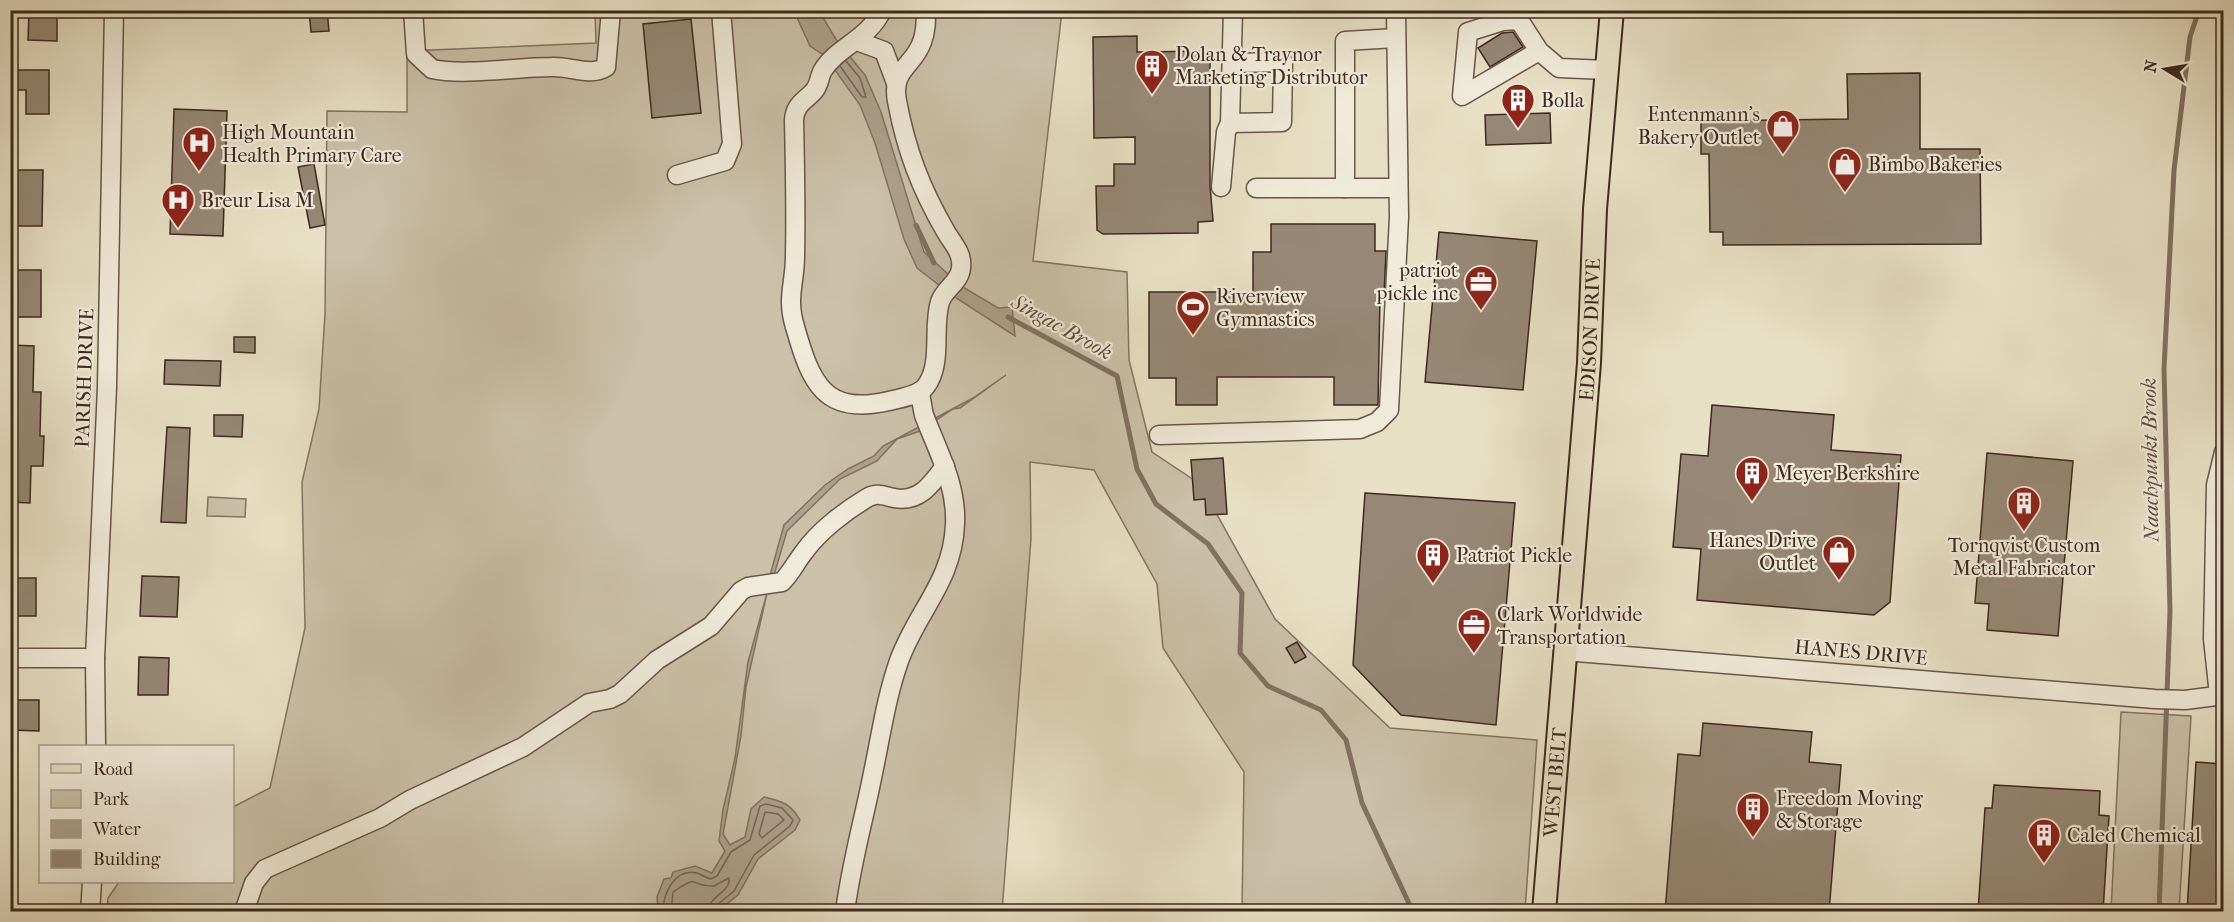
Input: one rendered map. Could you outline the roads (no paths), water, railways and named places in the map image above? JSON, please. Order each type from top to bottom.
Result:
[{"type":"main road","name":"EDISON DRIVE","points":[[1564,651],[1589,363],[1595,209],[1612,10]]},
{"type":"main road","name":"WEST BELT","points":[[1544,912],[1564,651]]},
{"type":"street","name":"PARISH DRIVE","points":[[96,745],[95,658],[107,387],[114,10]]},
{"type":"street","points":[[413,10],[416,54],[432,69],[440,71],[562,66],[589,72],[599,71],[606,67],[610,10]]},
{"type":"street","points":[[677,175],[725,161],[730,153],[732,144],[721,10]]},
{"type":"street","points":[[854,43],[884,51],[896,83],[901,120],[916,175],[924,194],[961,257],[961,272],[941,298],[931,374],[926,387],[919,393],[873,404],[849,405],[826,395],[815,378],[795,329],[789,297],[795,259],[794,115],[799,104],[818,86],[824,68],[876,23],[882,10]]},
{"type":"street","points":[[896,83],[898,75],[922,43],[926,10]]},
{"type":"street","points":[[1221,187],[1226,132],[1230,123],[1233,10]]},
{"type":"street","points":[[1159,435],[1360,429],[1377,422],[1389,410],[1399,217],[1396,10]]},
{"type":"street","points":[[1539,51],[1462,96],[1468,32],[1503,21],[1519,20],[1539,51],[1559,68],[1607,70]]},
{"type":"street","points":[[1345,188],[1345,41],[1396,38]]},
{"type":"street","points":[[1230,123],[1282,122],[1283,62],[1232,63]]},
{"type":"street","points":[[1256,188],[1397,188]]},
{"type":"street","points":[[845,912],[855,848],[893,678],[905,646],[937,591],[953,551],[955,507],[945,466],[924,414],[919,393]]},
{"type":"street","points":[[2221,695],[2213,639],[2219,574],[2216,485],[2223,452]]},
{"type":"street","points":[[244,912],[254,883],[265,869],[380,818],[410,800],[523,747],[589,704],[620,694],[657,660],[711,626],[741,591],[748,587],[782,582],[804,551],[842,516],[863,501],[878,494],[910,499],[925,491],[945,466]]},
{"type":"street","name":"HANES DRIVE","points":[[1564,651],[2155,699],[2185,700],[2221,695]]},
{"type":"street","points":[[10,658],[95,658]]},
{"type":"street","points":[[90,912],[92,883]]},
{"type":"water","points":[[794,11],[819,11],[837,41],[865,75],[881,112],[924,252],[961,286],[998,308],[1012,307],[1015,336],[953,296],[917,268],[904,239],[875,143],[860,105],[825,56],[810,46]]},
{"type":"water","points":[[1006,375],[960,408],[953,409],[920,431],[897,439],[877,461],[840,479],[787,531],[774,575],[769,579],[784,525],[825,485],[848,469],[874,456],[883,446],[973,398]]},
{"type":"water","points":[[767,593],[746,687],[741,736],[723,834],[730,845],[745,837],[751,809],[764,797],[785,804],[800,820],[795,830],[758,859],[738,895],[718,911],[658,911],[657,897],[664,879],[671,878],[673,872],[695,866],[712,873],[725,851],[719,841],[723,810],[735,758],[748,662]]},
{"type":"waterway","name":"Naachpunkt Brook","points":[[2159,912],[2170,611],[2164,369],[2174,170],[2190,37],[2199,10]]},
{"type":"waterway","name":"Singac Brook","points":[[916,225],[934,263]]},
{"type":"waterway","name":"Singac Brook","points":[[1008,317],[1117,376],[1137,469],[1156,504],[1208,544],[1242,593],[1240,653],[1268,686],[1321,710],[1346,740],[1362,803],[1413,912]]},
{"type":"place","name":"Dolan & Traynor Marketing Distributor","points":[[1152,95]]},
{"type":"place","name":"Bolla","points":[[1518,129]]},
{"type":"place","name":"Entenmann's Bakery Outlet","points":[[1783,155]]},
{"type":"place","name":"High Mountain Health Primary Care","points":[[199,172]]},
{"type":"place","name":"Bimbo Bakeries","points":[[1845,193]]},
{"type":"place","name":"Breur Lisa M","points":[[178,229]]},
{"type":"place","name":"patriot pickle inc","points":[[1481,311]]},
{"type":"place","name":"Riverview Gymnastics","points":[[1193,336]]},
{"type":"place","name":"Meyer Berkshire","points":[[1752,502]]},
{"type":"place","name":"Tornqvist Custom Metal Fabricator","points":[[2024,532]]},
{"type":"place","name":"Hanes Drive Outlet","points":[[1839,581]]},
{"type":"place","name":"Patriot Pickle","points":[[1433,584]]},
{"type":"place","name":"Clark Worldwide Transportation","points":[[1474,654]]},
{"type":"place","name":"Freedom Moving & Storage","points":[[1753,838]]},
{"type":"place","name":"Caled Chemical","points":[[2044,864]]}]
